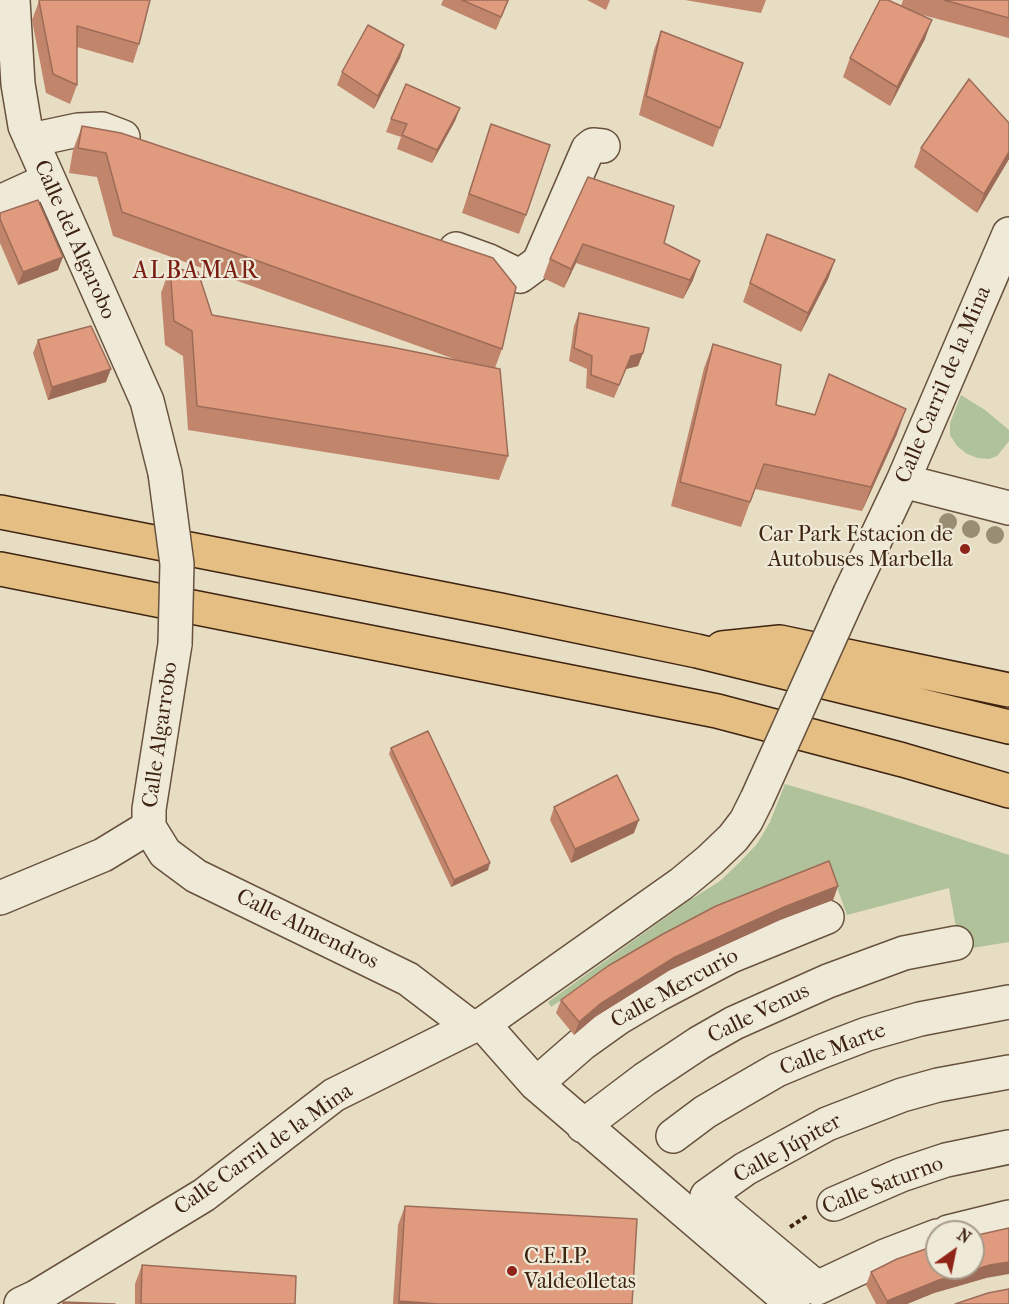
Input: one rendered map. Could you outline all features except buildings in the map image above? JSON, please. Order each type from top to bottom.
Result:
[{"type":"highway","points":[[0,512],[697,651],[1009,727]]},
{"type":"highway","points":[[0,569],[717,711],[903,760],[1009,791]]},
{"type":"highway","points":[[697,651],[780,642],[1009,690]]},
{"type":"street","name":"Calle del Algarobo","points":[[13,0],[18,84],[25,126],[147,401],[165,473],[177,564],[175,644]]},
{"type":"street","points":[[31,140],[78,130],[102,129],[146,144]]},
{"type":"street","points":[[434,242],[489,261],[520,276],[539,262],[588,149],[593,145],[603,146]]},
{"type":"street","points":[[0,202],[48,180]]},
{"type":"street","name":"Calle Carril de la Mina","points":[[21,1304],[204,1195],[334,1095],[477,1025],[672,890],[710,860],[733,838],[746,821],[757,799],[878,536],[1009,234]]},
{"type":"street","points":[[903,481],[1009,507]]},
{"type":"street","name":"Calle Algarrobo","points":[[149,827],[149,809],[175,644]]},
{"type":"street","points":[[0,898],[103,855],[149,827]]},
{"type":"street","name":"Calle Almendros","points":[[149,827],[165,853],[196,876],[408,979],[477,1025],[536,1084],[583,1126],[805,1296]]},
{"type":"street","name":"Calle Mercurio","points":[[536,1084],[583,1043],[618,1018],[657,995],[731,956],[827,917]]},
{"type":"street","name":"Calle Venus","points":[[583,1126],[645,1079],[734,1023],[828,981],[904,953],[956,943]]},
{"type":"street","name":"Calle Marte","points":[[673,1136],[705,1112],[748,1086],[777,1070],[820,1052],[867,1034],[920,1019],[1009,1002]]},
{"type":"street","name":"Calle Júpiter","points":[[805,1296],[765,1244],[707,1196],[745,1169],[827,1124],[902,1095],[938,1085],[1009,1072]]},
{"type":"street","name":"Calle Saturno","points":[[834,1204],[912,1171],[946,1160],[1009,1147]]},
{"type":"street","points":[[985,1224],[1009,1218]]},
{"type":"street","points":[[805,1296],[885,1256],[925,1241]]},
{"type":"path","name":"Calle Saturno","points":[[765,1244],[825,1205],[834,1204]]},
{"type":"green space","points":[[961,395],[985,410],[1009,430],[1009,441],[997,456],[989,459],[967,454],[957,446],[950,435],[950,423]]},
{"type":"green space","points":[[785,784],[1009,855],[1009,942],[960,950],[949,888],[847,915],[829,865],[661,937],[551,1007],[548,1002],[720,881],[740,862],[757,844],[770,822]]},
{"type":"place","name":"Car Park Estacion de Autobuses Marbella","points":[[965,549]]},
{"type":"place","name":"C.E.I.P. Valdeolletas","points":[[512,1271]]},
{"type":"district","name":"ALBAMAR","points":[[196,272]]}]
